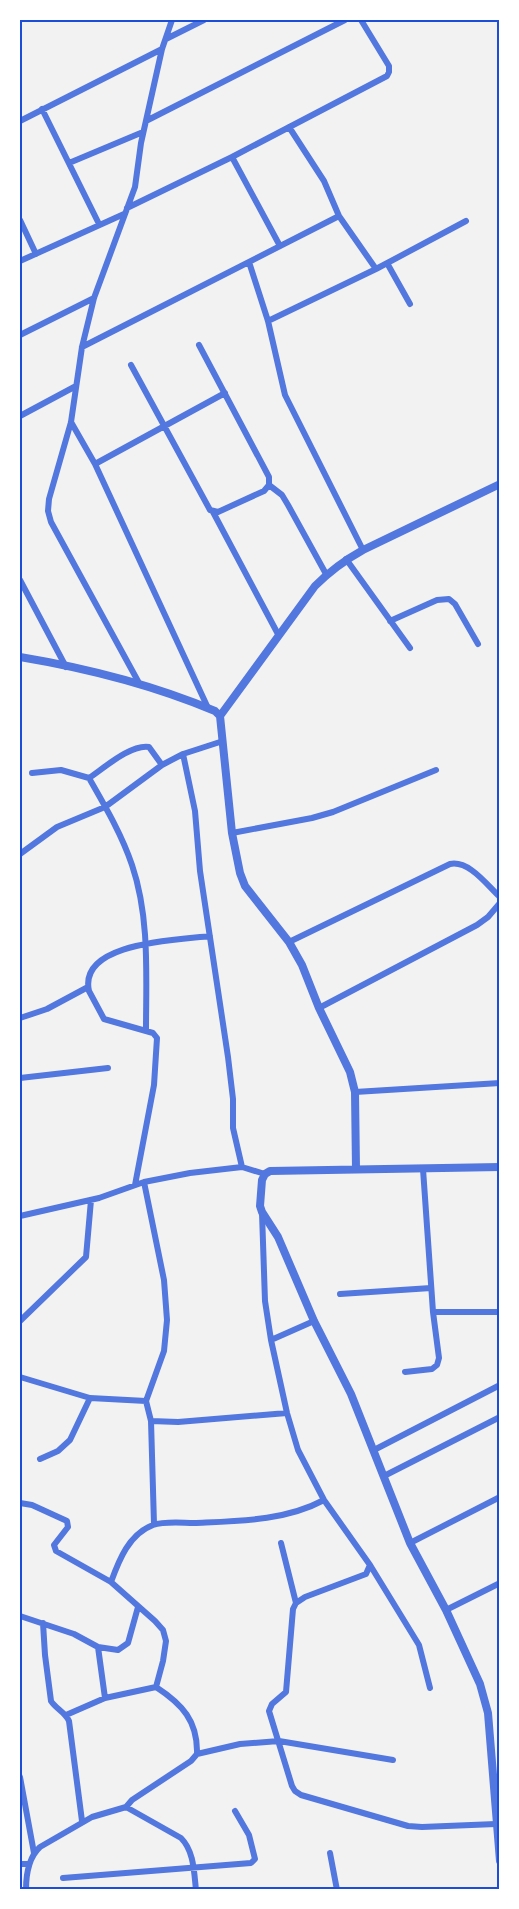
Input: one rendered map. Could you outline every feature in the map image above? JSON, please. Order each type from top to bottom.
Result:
[{"type":"street","points":[[139,683],[51,522],[48,511],[49,499],[71,422],[82,347],[94,298],[136,180],[143,132],[162,49],[172,20]]},
{"type":"street","points":[[166,39],[204,20]]},
{"type":"street","points":[[146,121],[345,20]]},
{"type":"street","points":[[20,261],[126,211],[387,76],[390,72],[389,66],[361,20]]},
{"type":"street","points":[[20,121],[162,49]]},
{"type":"street","points":[[42,109],[99,224]]},
{"type":"street","points":[[289,127],[330,192],[339,216],[376,269]]},
{"type":"street","points":[[69,163],[143,132]]},
{"type":"street","points":[[232,157],[280,246]]},
{"type":"street","points":[[82,347],[339,216]]},
{"type":"street","points":[[20,220],[36,254]]},
{"type":"street","points":[[268,321],[376,269],[466,221]]},
{"type":"street","points":[[249,262],[268,321],[289,406],[363,550]]},
{"type":"street","points":[[387,263],[410,304]]},
{"type":"street","points":[[20,335],[94,298]]},
{"type":"street","points":[[199,345],[269,477],[269,485],[264,490],[218,512],[213,512]]},
{"type":"street","points":[[131,365],[279,636]]},
{"type":"street","points":[[20,416],[76,386]]},
{"type":"street","points":[[95,464],[225,393]]},
{"type":"street","points":[[71,422],[95,464],[208,708]]},
{"type":"street","points":[[356,1169],[355,1092],[350,1072],[319,1008],[302,965],[289,942],[245,886],[240,873],[232,832],[220,716],[326,574],[363,550],[500,484]]},
{"type":"street","points":[[269,485],[282,495],[326,574]]},
{"type":"street","points":[[346,559],[410,648]]},
{"type":"street","points":[[20,580],[66,666]]},
{"type":"street","points":[[390,621],[438,600],[449,599],[455,604],[478,644]]},
{"type":"street","points":[[20,657],[139,683],[208,708],[220,716]]},
{"type":"street","points":[[20,854],[57,827],[105,807],[162,765],[183,754],[223,741]]},
{"type":"street","points":[[89,778],[142,746],[149,747],[162,765]]},
{"type":"street","points":[[183,754],[195,811],[200,871],[228,1057],[234,1135],[242,1167]]},
{"type":"street","points":[[32,773],[61,770],[89,778],[132,865],[142,908],[146,944],[146,1030]]},
{"type":"street","points":[[232,832],[312,818],[333,812],[436,770]]},
{"type":"street","points":[[289,942],[458,862],[466,866],[500,897]]},
{"type":"street","points":[[319,1008],[477,925],[488,917],[500,903]]},
{"type":"street","points":[[135,1185],[151,1108],[157,1064],[157,1038],[146,1030],[104,1019],[88,987],[92,968],[108,955],[146,944],[210,936]]},
{"type":"street","points":[[20,1018],[47,1009],[88,987]]},
{"type":"street","points":[[20,1078],[108,1068]]},
{"type":"street","points":[[355,1092],[500,1083]]},
{"type":"street","points":[[20,1216],[91,1200],[144,1182],[190,1173],[242,1167],[265,1174],[270,1171],[500,1167]]},
{"type":"street","points":[[405,1372],[432,1369],[437,1365],[439,1348],[433,1312],[423,1168]]},
{"type":"street","points":[[265,1174],[261,1198],[265,1301],[286,1413],[297,1450],[324,1500],[370,1564],[419,1645],[430,1688]]},
{"type":"street","points":[[144,1182],[164,1280],[167,1320],[164,1351],[146,1401],[151,1421],[154,1524]]},
{"type":"street","points":[[20,1321],[86,1257],[91,1200]]},
{"type":"street","points":[[262,1212],[278,1237],[314,1321],[351,1394],[410,1543],[446,1610],[480,1684],[491,1737],[500,1861]]},
{"type":"street","points":[[340,1294],[431,1288]]},
{"type":"street","points":[[433,1312],[500,1312]]},
{"type":"street","points":[[271,1340],[314,1321]]},
{"type":"street","points":[[20,1377],[90,1398],[146,1401]]},
{"type":"street","points":[[374,1450],[500,1385]]},
{"type":"street","points":[[40,1459],[58,1451],[70,1440],[90,1398]]},
{"type":"street","points":[[151,1421],[178,1422],[286,1413]]},
{"type":"street","points":[[384,1476],[500,1417]]},
{"type":"street","points":[[410,1543],[500,1497]]},
{"type":"street","points":[[111,1582],[119,1561],[130,1543],[140,1532],[154,1524],[241,1521],[296,1513],[324,1500]]},
{"type":"street","points":[[20,1503],[32,1504],[67,1521],[68,1527],[54,1545],[56,1551],[111,1582],[163,1630],[166,1641],[156,1687]]},
{"type":"street","points":[[281,1543],[296,1603]]},
{"type":"street","points":[[370,1564],[366,1574],[305,1597],[292,1609],[286,1692],[272,1704],[269,1711],[292,1786],[301,1795],[408,1826],[496,1824]]},
{"type":"street","points":[[446,1610],[500,1583]]},
{"type":"street","points":[[20,1616],[74,1634],[98,1647],[118,1650],[128,1642],[138,1607]]},
{"type":"street","points":[[43,1623],[51,1701],[66,1715],[82,1821]]},
{"type":"street","points":[[98,1647],[105,1698]]},
{"type":"street","points":[[66,1715],[105,1698],[156,1687]]},
{"type":"street","points":[[26,1890],[29,1864],[34,1853],[82,1821],[126,1807],[132,1800],[191,1761],[196,1754],[195,1733],[186,1712],[156,1687]]},
{"type":"street","points":[[196,1754],[240,1744],[279,1741],[393,1760]]},
{"type":"street","points":[[20,1777],[34,1853]]},
{"type":"street","points":[[126,1807],[181,1838],[188,1845],[192,1854],[196,1890]]},
{"type":"street","points":[[63,1878],[248,1864],[254,1861],[249,1835],[235,1811]]},
{"type":"street","points":[[330,1853],[337,1890]]},
{"type":"street","points":[[20,1864],[29,1864]]}]
